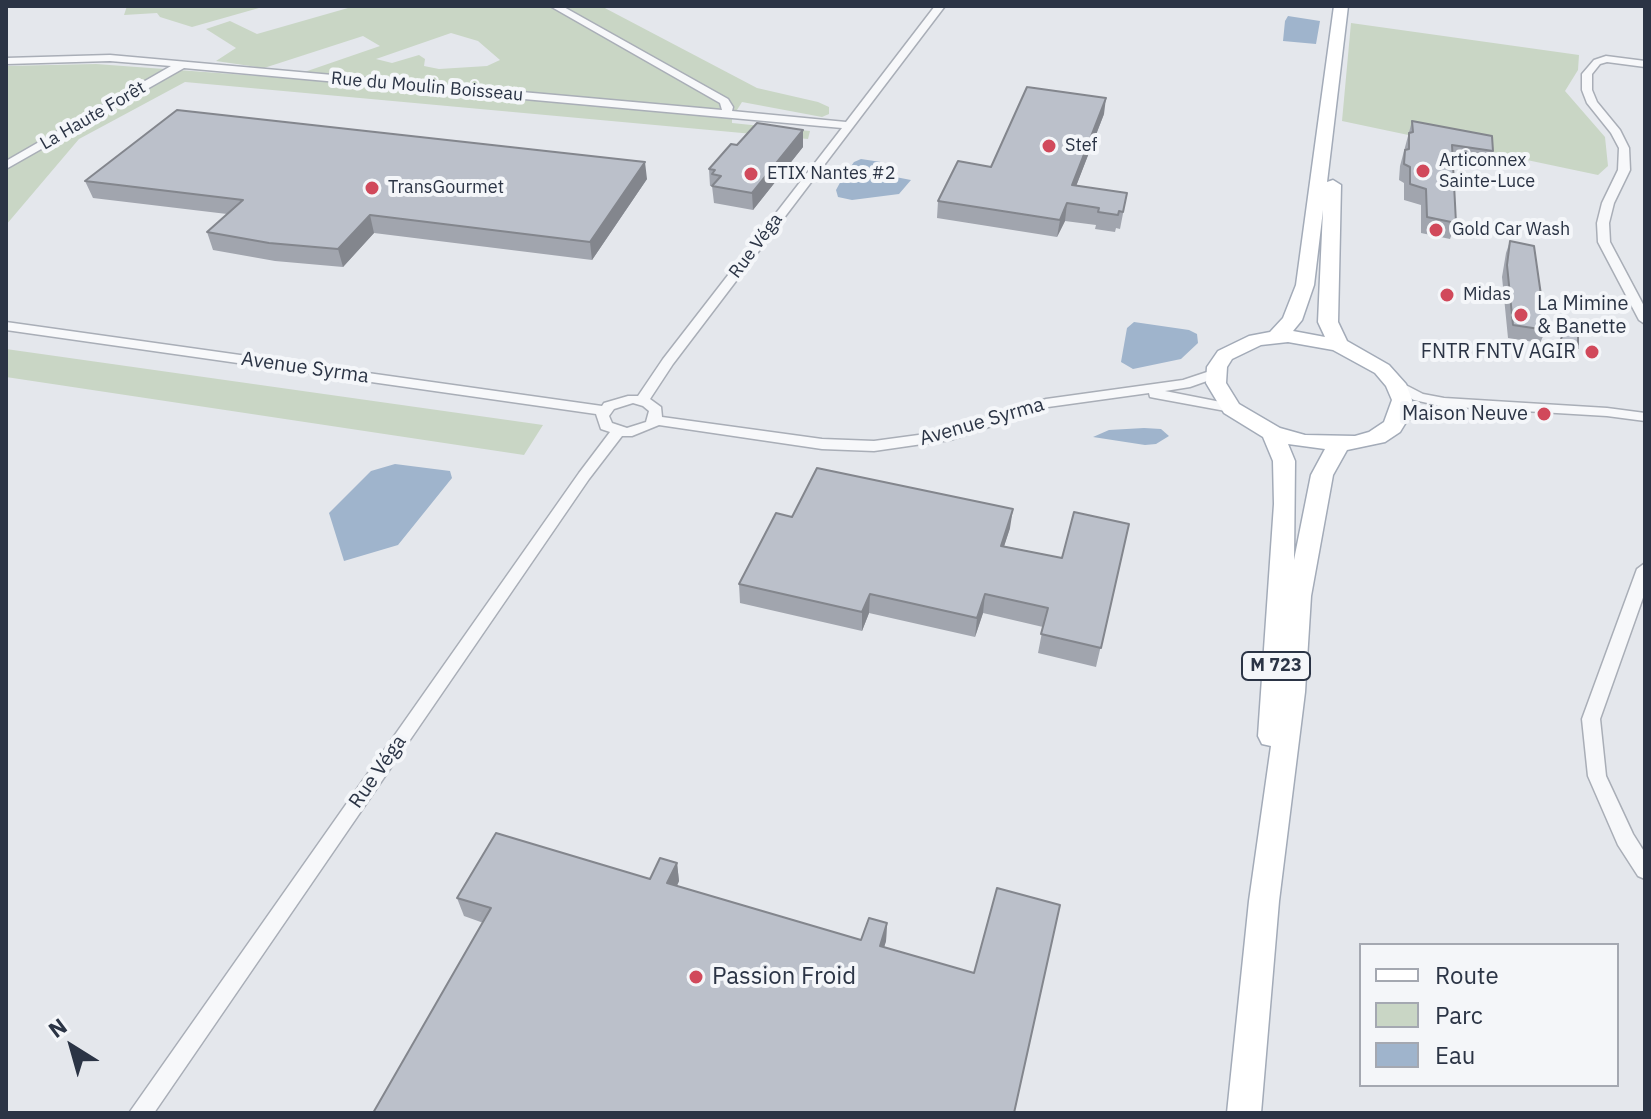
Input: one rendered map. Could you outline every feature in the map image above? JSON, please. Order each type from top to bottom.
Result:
[{"type":"main road","points":[[1277,336],[1292,320],[1305,285],[1341,6]]},
{"type":"main road","points":[[1331,87],[1336,135],[1328,322],[1339,345]]},
{"type":"main road","points":[[1277,336],[1301,337],[1339,345],[1373,362],[1396,384],[1402,400],[1396,420],[1377,437],[1339,444],[1305,442],[1272,433],[1250,423],[1231,408],[1220,393],[1216,373],[1225,355],[1238,346],[1277,336]]},
{"type":"main road","name":"M 723","points":[[1264,901],[1285,504],[1284,461],[1272,433]]},
{"type":"main road","name":"M 723","points":[[1244,1113],[1264,901],[1292,692],[1301,582],[1322,475],[1339,444]]},
{"type":"street","points":[[555,6],[724,101],[728,107],[726,113]]},
{"type":"street","name":"Rue Véga","points":[[642,400],[673,354],[940,6]]},
{"type":"street","name":"Rue du Moulin Boisseau","points":[[6,61],[110,58],[726,113],[846,128]]},
{"type":"street","points":[[1645,64],[1606,59],[1597,62],[1587,74],[1592,103],[1616,132],[1624,148],[1624,170],[1608,203],[1603,223],[1604,242],[1645,320]]},
{"type":"street","name":"La Haute Forêt","points":[[6,166],[181,65]]},
{"type":"street","name":"Avenue Syrma","points":[[6,326],[604,411]]},
{"type":"street","name":"Avenue Syrma","points":[[655,420],[822,444],[874,446],[950,435],[1046,403],[1185,384],[1216,373]]},
{"type":"street","points":[[1396,384],[1432,400],[1491,407],[1607,412],[1645,418],[1645,411]]},
{"type":"street","name":"Avenue Syrma","points":[[1117,391],[1182,397],[1231,408]]},
{"type":"street","points":[[642,400],[656,410],[655,420],[636,432],[618,432],[606,426],[602,416],[604,411],[616,402],[642,400]]},
{"type":"street","points":[[1396,420],[1435,410],[1491,407]]},
{"type":"street","name":"Rue Véga","points":[[140,1113],[584,476],[618,432]]},
{"type":"street","points":[[1645,569],[1591,719],[1597,776],[1625,839],[1645,870]]},
{"type":"green space","points":[[127,6],[266,6],[192,27],[160,17],[157,13],[124,15]]},
{"type":"green space","points":[[355,6],[601,6],[757,88],[818,102],[829,107],[829,114],[822,117],[742,102],[732,118],[732,123],[810,131],[808,139],[185,82],[79,139],[6,225],[6,66],[96,64],[287,78],[380,46],[363,36],[264,68],[216,61],[236,48],[206,29],[230,21],[257,34]],"holes":[[[451,33],[478,41],[500,60],[487,66],[439,69],[424,66],[425,59],[419,55],[392,63],[376,59]]]},
{"type":"green space","points":[[1351,23],[1579,55],[1578,70],[1565,91],[1605,137],[1608,166],[1598,175],[1342,121]]},
{"type":"green space","points":[[6,349],[543,425],[524,455],[6,377]]},
{"type":"water","points":[[1288,16],[1320,21],[1316,44],[1283,41]]},
{"type":"water","points":[[861,159],[881,162],[880,174],[911,180],[899,194],[852,200],[838,197],[836,190],[842,179],[854,162]]},
{"type":"water","points":[[1134,322],[1189,330],[1197,334],[1198,343],[1181,359],[1133,369],[1121,362],[1127,328]]},
{"type":"water","points":[[1161,429],[1169,436],[1156,444],[1145,445],[1093,437],[1109,430]]},
{"type":"water","points":[[395,464],[450,471],[452,478],[398,545],[344,561],[329,513],[371,471]]},
{"type":"building","name":"Stef","points":[[1027,87],[1106,98],[1072,185],[1127,193],[1123,212],[1119,211],[1118,215],[1098,212],[1099,208],[1067,203],[1060,220],[938,201],[958,161],[991,167]]},
{"type":"building","name":"TransGourmet","points":[[177,110],[645,162],[590,242],[370,215],[338,249],[269,243],[207,232],[243,200],[85,181]]},
{"type":"building","points":[[1412,121],[1492,136],[1493,151],[1452,145],[1456,223],[1427,217],[1426,189],[1410,184],[1410,167],[1404,164],[1405,150],[1409,149],[1409,133],[1413,132]]},
{"type":"building","points":[[757,123],[803,130],[752,193],[712,186],[721,176],[712,174],[715,170],[709,169],[731,144],[737,145]]},
{"type":"building","points":[[1510,241],[1534,246],[1546,330],[1513,325],[1507,265]]},
{"type":"building","points":[[1565,329],[1578,332],[1578,348],[1559,344]]},
{"type":"building","points":[[817,468],[1013,509],[1001,546],[1062,558],[1074,512],[1129,524],[1101,648],[1041,634],[1048,608],[985,594],[977,618],[870,594],[862,612],[739,584],[776,513],[792,517]]},
{"type":"building","name":"Passion Froid","points":[[496,833],[650,879],[660,858],[677,863],[667,883],[861,940],[869,918],[887,923],[880,946],[974,973],[997,888],[1060,905],[1014,1113],[373,1113],[491,908],[457,898]]},
{"type":"place","name":"Stef","points":[[1049,146]]},
{"type":"place","name":"Articonnex Sainte-Luce","points":[[1423,171]]},
{"type":"place","name":"ETIX Nantes #2","points":[[751,174]]},
{"type":"place","name":"TransGourmet","points":[[372,188]]},
{"type":"place","name":"Gold Car Wash","points":[[1436,230]]},
{"type":"place","name":"Midas","points":[[1447,295]]},
{"type":"place","name":"La Mimine & Banette","points":[[1521,315]]},
{"type":"place","name":"FNTR FNTV AGIR","points":[[1592,352]]},
{"type":"place","name":"Maison Neuve","points":[[1544,414]]},
{"type":"place","name":"Passion Froid","points":[[696,977]]}]
